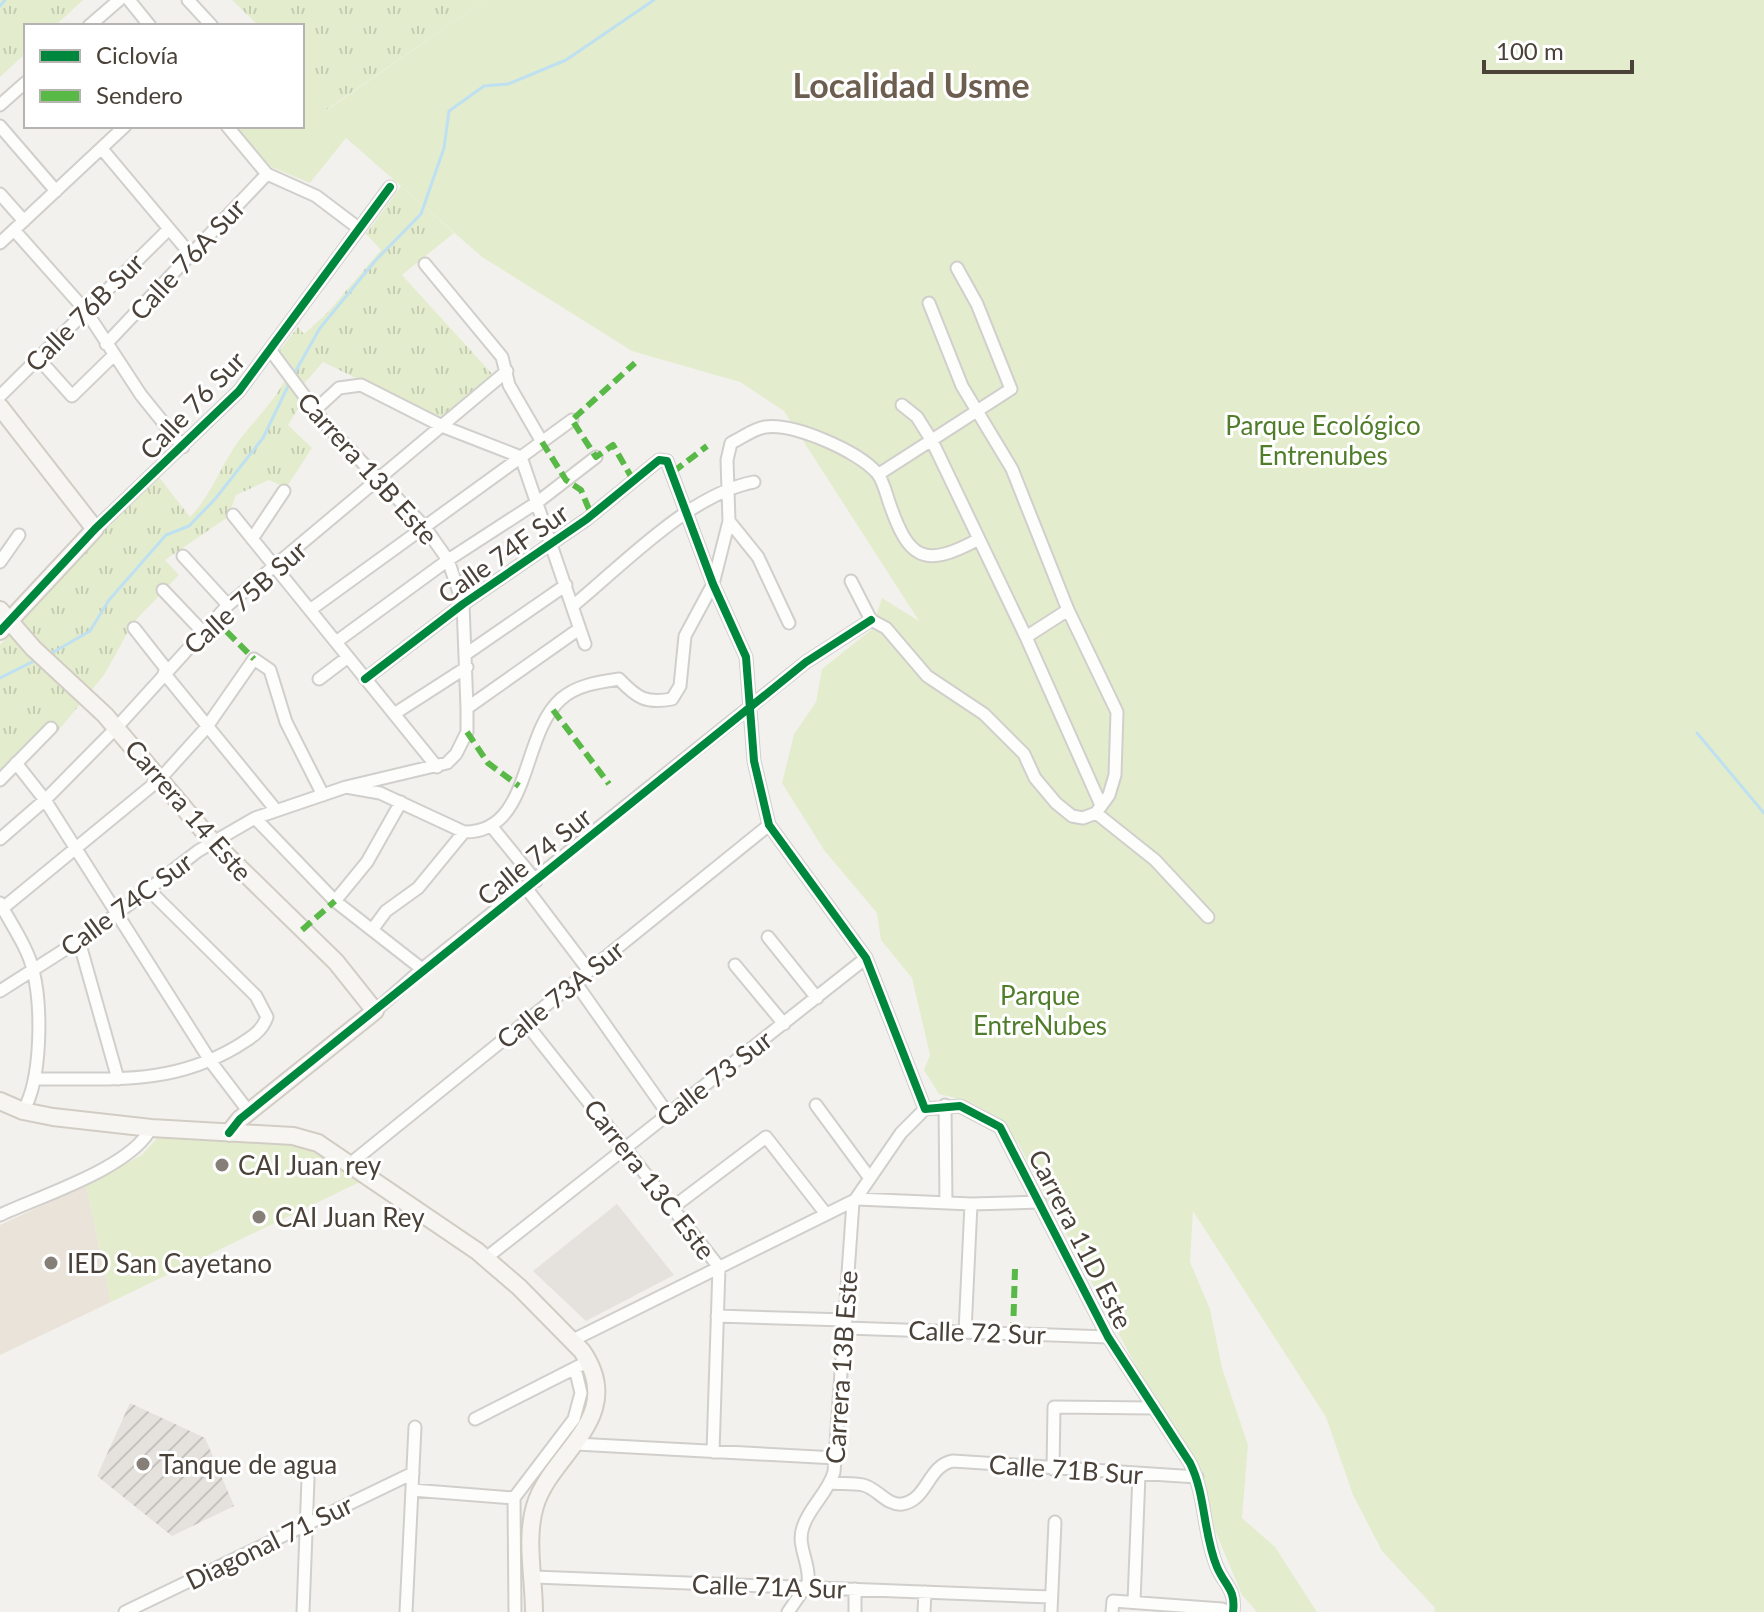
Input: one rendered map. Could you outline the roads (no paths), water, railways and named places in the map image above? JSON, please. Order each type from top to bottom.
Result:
[{"type":"street","points":[[91,24],[119,0]]},
{"type":"street","points":[[129,0],[148,24]]},
{"type":"street","points":[[188,0],[210,24]]},
{"type":"street","points":[[0,105],[24,84]]},
{"type":"street","points":[[0,126],[56,191]]},
{"type":"street","points":[[0,243],[102,149],[118,128]]},
{"type":"street","points":[[229,128],[267,174],[316,196],[357,227]]},
{"type":"street","points":[[102,149],[192,256]]},
{"type":"street","name":"Calle 76A Sur","points":[[106,344],[267,174]]},
{"type":"street","name":"Calle 76 Sur","points":[[3,621],[239,391],[271,351],[357,227],[390,187]]},
{"type":"street","points":[[0,194],[24,221]]},
{"type":"street","name":"Calle 76B Sur","points":[[0,396],[169,229]]},
{"type":"street","points":[[14,230],[86,311],[106,344],[183,447]]},
{"type":"street","points":[[425,264],[502,357],[509,385],[542,442]]},
{"type":"street","points":[[879,474],[1011,389],[977,304],[957,268]]},
{"type":"street","points":[[851,581],[871,620],[886,628],[927,676],[984,714],[1024,754],[1035,778],[1056,803],[1072,816],[1083,818],[1098,808],[1109,795],[1115,775],[1117,712],[1068,610],[1012,469],[962,386],[929,303]]},
{"type":"street","name":"Carrera 13B Este","points":[[271,351],[314,411],[424,526],[448,560],[463,604],[467,732],[456,754],[437,767]]},
{"type":"street","points":[[38,358],[72,396],[114,355]]},
{"type":"street","name":"Calle 75B Sur","points":[[0,839],[45,800],[117,727],[228,605],[444,427],[507,371]]},
{"type":"street","points":[[314,411],[328,395],[350,384],[361,385],[444,427],[521,457],[539,501],[585,644]]},
{"type":"street","points":[[902,405],[917,417],[932,441],[1026,637],[1098,808],[1155,860],[1208,917]]},
{"type":"street","points":[[0,407],[95,529]]},
{"type":"street","points":[[310,610],[572,420]]},
{"type":"street","points":[[346,787],[380,793],[464,832],[492,827],[510,808],[537,732],[561,699],[590,683],[619,679],[637,698],[653,703],[672,699],[680,686],[685,636],[713,584],[729,521],[727,460],[731,443],[767,427],[829,440],[879,474],[901,538],[911,549],[932,557],[955,552],[977,540]]},
{"type":"street","points":[[336,642],[448,560],[539,501],[596,457]]},
{"type":"street","name":"Calle 74F Sur","points":[[365,679],[663,459],[673,472],[686,514]]},
{"type":"street","points":[[574,605],[686,514],[728,487],[754,482]]},
{"type":"street","points":[[252,539],[284,491]]},
{"type":"street","points":[[686,514],[746,657],[754,761],[769,825],[866,958],[925,1109]]},
{"type":"street","points":[[233,515],[437,767]]},
{"type":"street","points":[[729,521],[758,557],[789,623]]},
{"type":"street","points":[[0,562],[19,535]]},
{"type":"street","points":[[183,556],[228,605]]},
{"type":"street","points":[[394,714],[566,585]]},
{"type":"street","points":[[163,590],[202,631]]},
{"type":"street","points":[[1026,637],[1068,610]]},
{"type":"street","name":"Calle 74 Sur","points":[[229,1133],[249,1112],[375,1011],[422,969],[531,885],[806,662],[871,620]]},
{"type":"street","name":"Carrera 14 Este","points":[[3,621],[117,727],[212,841],[336,962],[375,1011]]},
{"type":"street","points":[[134,628],[206,728],[276,810]]},
{"type":"street","points":[[467,708],[579,629]]},
{"type":"street","points":[[319,679],[348,657]]},
{"type":"street","points":[[23,1111],[36,1079],[38,1035],[33,970],[1,905],[76,849],[160,779],[206,728],[254,659],[270,670],[286,722],[323,795]]},
{"type":"street","points":[[0,780],[51,728]]},
{"type":"street","points":[[16,763],[45,800],[211,1062],[249,1112]]},
{"type":"street","name":"Calle 74C Sur","points":[[0,991],[79,941],[212,841],[255,818],[346,787],[437,767]]},
{"type":"street","points":[[335,901],[367,862],[401,802]]},
{"type":"street","points":[[255,818],[335,901],[422,969]]},
{"type":"street","name":"Calle 73A Sur","points":[[351,1163],[769,825]]},
{"type":"street","points":[[492,827],[589,971]]},
{"type":"street","points":[[372,930],[386,911],[418,888],[464,832]]},
{"type":"street","points":[[36,1079],[118,1079],[178,1073],[211,1062],[263,1028],[267,1017],[256,996],[148,889]]},
{"type":"street","points":[[768,937],[817,998]]},
{"type":"street","points":[[79,941],[118,1079]]},
{"type":"street","name":"Calle 73 Sur","points":[[486,1258],[866,958]]},
{"type":"street","points":[[735,965],[784,1024]]},
{"type":"street","points":[[575,982],[668,1114]]},
{"type":"street","name":"Carrera 13C Este","points":[[525,1022],[719,1267],[713,1452]]},
{"type":"street","points":[[0,1101],[23,1111],[151,1128],[306,1139],[330,1149],[486,1258],[573,1340],[596,1390],[594,1405],[576,1444],[537,1500],[531,1526],[534,1612]]},
{"type":"street","points":[[816,1105],[869,1177]]},
{"type":"street","points":[[855,1200],[901,1133],[925,1109],[945,1105],[946,1203]]},
{"type":"street","name":"Carrera 11D Este","points":[[945,1105],[960,1106],[1000,1127],[1108,1337],[1197,1477],[1218,1569],[1234,1591],[1226,1611]]},
{"type":"street","points":[[0,1215],[118,1160],[143,1142],[151,1128]]},
{"type":"street","points":[[672,1208],[762,1139],[768,1138],[826,1214]]},
{"type":"street","points":[[573,1340],[855,1200],[971,1204],[1040,1202]]},
{"type":"street","name":"Carrera 13B Este","points":[[806,1587],[809,1576],[801,1536],[803,1525],[831,1483],[836,1458],[855,1200]]},
{"type":"street","points":[[965,1332],[971,1204]]},
{"type":"street","name":"Calle 72 Sur","points":[[717,1316],[965,1332],[1108,1337]]},
{"type":"street","points":[[475,1419],[582,1365]]},
{"type":"street","points":[[515,1612],[514,1498],[574,1419],[581,1393],[582,1365]]},
{"type":"street","points":[[1053,1469],[1054,1407],[1153,1408]]},
{"type":"street","points":[[406,1612],[415,1427]]},
{"type":"street","points":[[576,1444],[836,1458]]},
{"type":"street","name":"Calle 71B Sur","points":[[831,1483],[865,1485],[884,1498],[903,1504],[920,1493],[937,1466],[953,1461],[1197,1477]]},
{"type":"street","name":"Diagonal 71 Sur","points":[[125,1612],[413,1473]]},
{"type":"street","points":[[1134,1602],[1139,1474]]},
{"type":"street","points":[[303,1612],[308,1479]]},
{"type":"street","points":[[412,1490],[514,1498]]},
{"type":"street","points":[[1051,1612],[1055,1522]]},
{"type":"street","name":"Calle 71A Sur","points":[[534,1577],[1051,1597]]},
{"type":"street","points":[[788,1612],[806,1587]]},
{"type":"street","points":[[855,1589],[855,1612]]},
{"type":"street","points":[[924,1612],[925,1592]]},
{"type":"street","points":[[1112,1606],[1134,1602],[1226,1611]]},
{"type":"waterway","points":[[0,6],[5,0]]},
{"type":"waterway","points":[[294,374],[320,328],[375,261],[421,214],[444,148],[449,111],[484,86],[508,84],[566,60],[654,0]]},
{"type":"waterway","points":[[50,654],[90,631],[109,600],[166,535],[189,526],[216,498],[263,438],[289,384]]},
{"type":"waterway","points":[[0,678],[36,660]]},
{"type":"waterway","points":[[1697,733],[1764,813]]},
{"type":"place","name":"CAI Juan rey","points":[[222,1165]]},
{"type":"place","name":"CAI Juan Rey","points":[[259,1217]]},
{"type":"place","name":"IED San Cayetano","points":[[51,1263]]},
{"type":"place","name":"Tanque de agua","points":[[143,1464]]},
{"type":"district","name":"Localidad Usme","points":[[911,84]]},
{"type":"park label","name":"Parque Ecológico Entrenubes","points":[[1323,440]]},
{"type":"park label","name":"Parque EntreNubes","points":[[1040,1010]]}]
